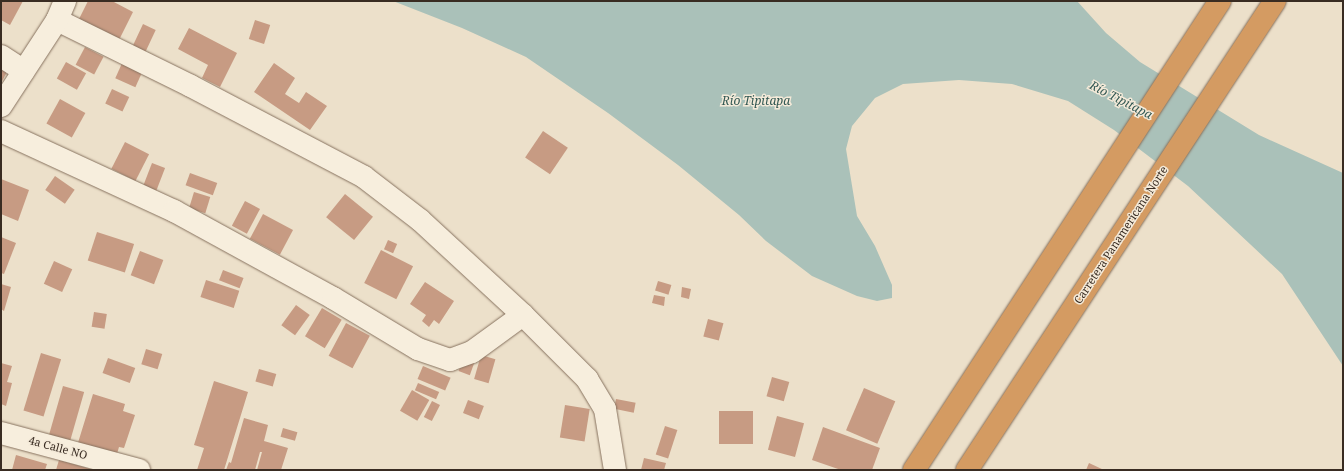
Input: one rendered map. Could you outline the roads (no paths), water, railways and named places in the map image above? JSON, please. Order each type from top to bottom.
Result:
[{"type":"highway","points":[[914,470],[1121,154],[1180,59],[1220,1]]},
{"type":"highway","name":"Carretera Panamericana Norte","points":[[967,470],[1275,1]]},
{"type":"street","points":[[1,106],[61,10],[191,86],[364,177],[420,220],[523,315],[587,379],[605,409],[615,470]]},
{"type":"street","points":[[1,56],[24,71]]},
{"type":"street","points":[[1,131],[174,211],[424,351],[450,360],[472,352],[523,315]]},
{"type":"street","name":"4a Calle NO","points":[[1,433],[139,470]]},
{"type":"water","name":"Río Tipitapa","points":[[393,1],[1077,1],[1106,33],[1140,62],[1259,135],[1343,173],[1343,366],[1282,274],[1188,186],[1114,130],[1068,101],[1012,84],[959,80],[903,84],[875,98],[852,126],[846,149],[857,216],[875,246],[892,285],[892,298],[877,301],[857,296],[812,276],[766,241],[739,215],[678,165],[608,113],[526,57],[462,28]]}]
